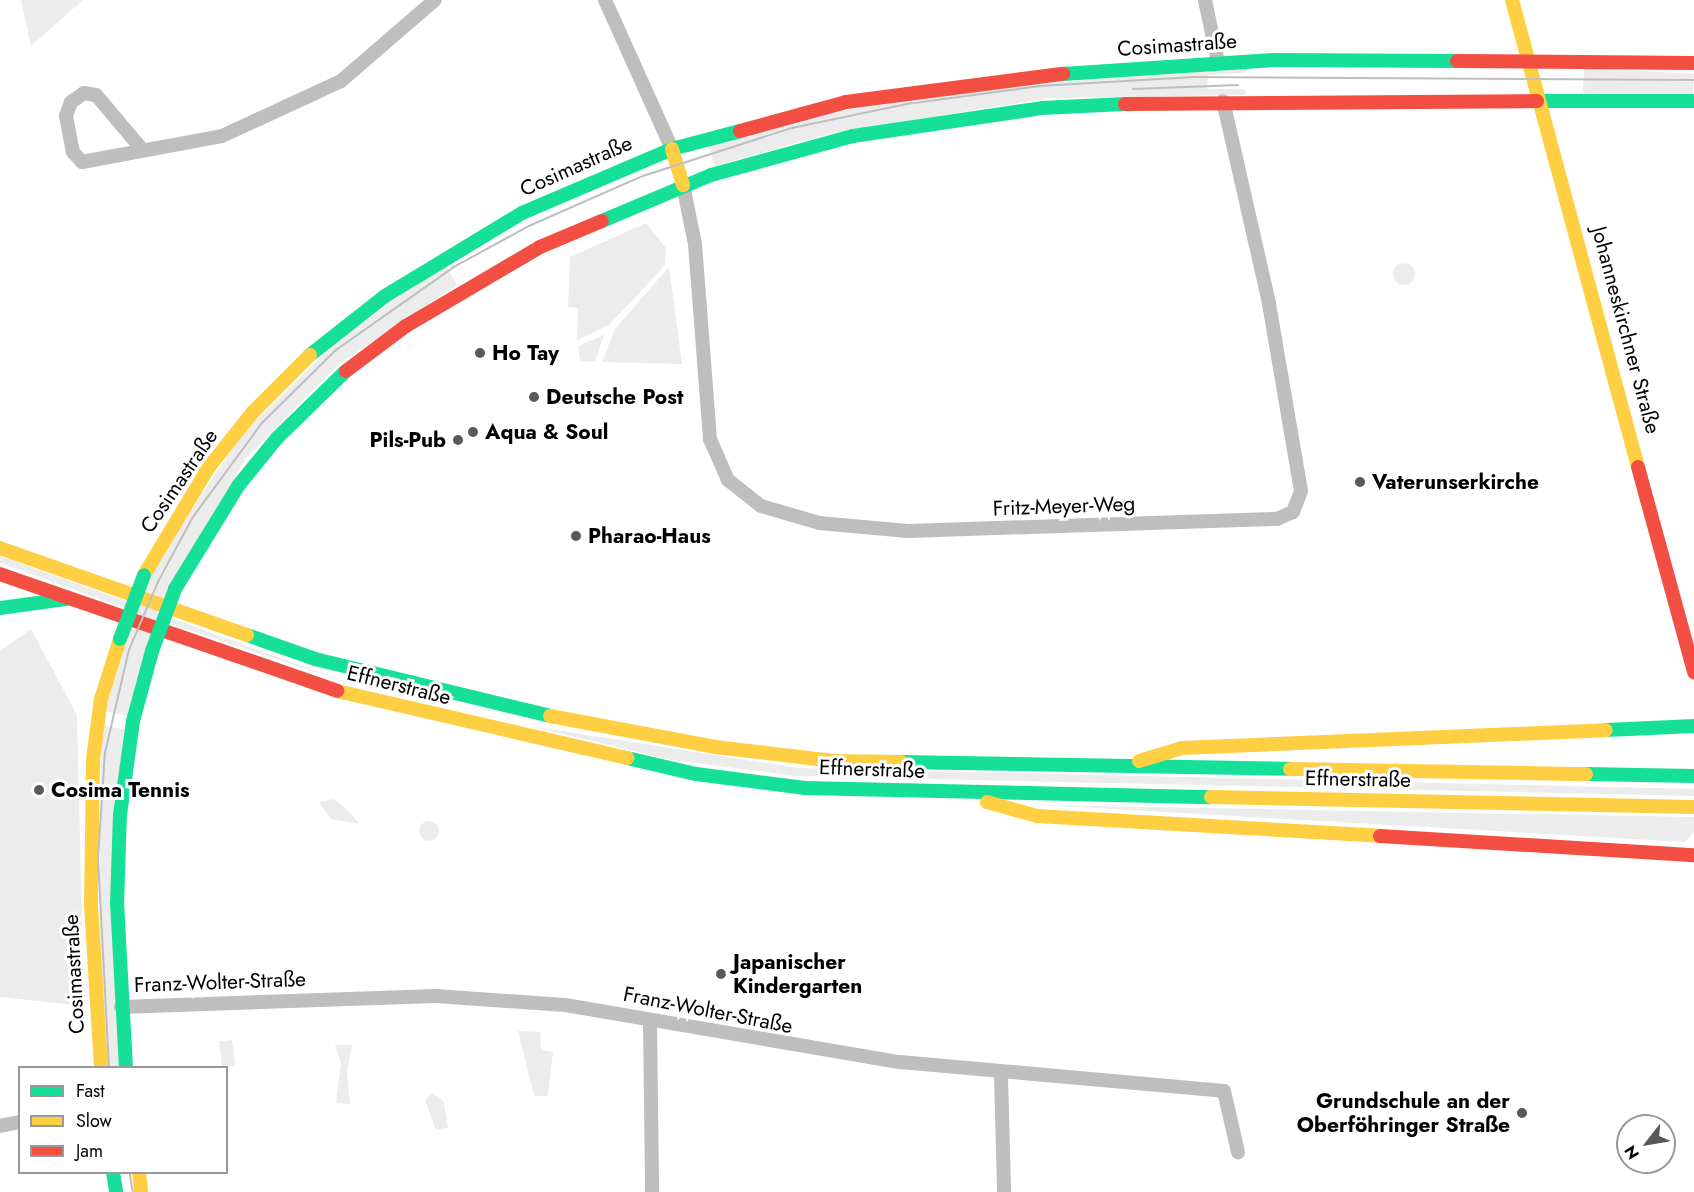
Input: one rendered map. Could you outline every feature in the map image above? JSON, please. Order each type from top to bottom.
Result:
[{"type":"main road","name":"Johanneskirchner Straße","points":[[1512,0],[1541,100],[1694,672]]},
{"type":"main road","name":"Cosimastraße","points":[[101,1066],[91,894],[93,759],[101,699],[120,639],[144,575],[216,458],[252,413],[326,340],[385,296],[509,220],[672,149],[784,115],[905,92],[1218,62],[1529,60],[1694,63]]},
{"type":"main road","points":[[126,1066],[121,1006],[120,816],[133,721],[152,651],[175,588],[238,486],[277,438],[351,366],[406,326],[513,262],[683,185],[798,149],[912,125],[1042,108],[1223,101],[1694,101]]},
{"type":"main road","points":[[672,149],[683,185]]},
{"type":"main road","name":"Effnerstraße","points":[[0,548],[83,575],[315,659],[597,727],[834,761],[1694,776]]},
{"type":"main road","name":"Effnerstraße","points":[[0,574],[76,598],[318,686],[589,753],[805,788],[1694,807]]},
{"type":"main road","points":[[0,608],[76,598]]},
{"type":"main road","points":[[1120,767],[1182,748],[1694,726]]},
{"type":"main road","points":[[952,792],[1037,816],[1694,855]]},
{"type":"main road","points":[[113,1174],[116,1192]]},
{"type":"main road","points":[[139,1174],[141,1192]]},
{"type":"street","points":[[140,147],[96,95],[84,93],[71,102],[66,116],[77,158],[82,162],[140,147],[222,136],[319,94],[371,60],[435,0]]},
{"type":"street","points":[[605,0],[672,149]]},
{"type":"street","points":[[1205,0],[1218,62]]},
{"type":"street","name":"Fritz-Meyer-Weg","points":[[683,185],[695,244],[710,439],[729,480],[761,506],[819,524],[908,531],[1277,519],[1293,512],[1301,491],[1269,303],[1223,101]]},
{"type":"street","name":"Franz-Wolter-Straße","points":[[121,1006],[436,996],[565,1005],[826,1053],[1001,1075],[1224,1091],[1238,1152]]},
{"type":"street","points":[[650,1020],[652,1192]]},
{"type":"street","points":[[1001,1075],[1004,1192]]},
{"type":"street","points":[[0,1126],[18,1122]]},
{"type":"shaded area","points":[[21,0],[83,0],[31,46]]},
{"type":"shaded area","points":[[1247,68],[1246,73],[1208,75],[1207,89],[1246,89],[1245,95],[1049,98],[828,134],[715,166],[707,143],[814,115],[995,87]]},
{"type":"shaded area","points":[[1584,68],[1694,74],[1693,99],[1583,93]]},
{"type":"shaded area","points":[[646,223],[666,248],[665,265],[609,325],[577,340],[578,308],[568,307],[570,257]]},
{"type":"shaded area","points":[[1400,263],[1408,263],[1415,270],[1415,278],[1408,285],[1400,285],[1393,278],[1393,270]]},
{"type":"shaded area","points":[[446,265],[457,285],[338,365],[246,458],[157,613],[363,688],[156,619],[130,716],[105,711],[136,612],[0,563],[0,556],[139,606],[158,560],[245,430],[341,338]]},
{"type":"shaded area","points":[[669,267],[682,364],[602,362],[615,329]]},
{"type":"shaded area","points":[[604,335],[595,362],[580,361],[578,346]]},
{"type":"shaded area","name":"Cosima Tennis","points":[[31,629],[77,715],[84,1006],[0,997],[0,651]]},
{"type":"shaded area","points":[[101,725],[126,730],[122,1066],[105,1066],[99,985]]},
{"type":"shaded area","points":[[530,726],[798,768],[1694,789],[1694,796],[797,776],[671,760]]},
{"type":"shaded area","points":[[334,799],[360,824],[331,819],[319,802]]},
{"type":"shaded area","points":[[1044,805],[1694,817],[1694,832],[1685,842]]},
{"type":"shaded area","points":[[429,821],[436,824],[439,831],[436,838],[429,841],[422,838],[419,831],[422,824]]},
{"type":"shaded area","points":[[518,1031],[540,1032],[541,1050],[553,1052],[548,1096],[534,1096]]},
{"type":"shaded area","points":[[232,1040],[235,1066],[222,1066],[219,1042]]},
{"type":"shaded area","points":[[335,1045],[352,1045],[347,1072],[350,1104],[336,1103],[341,1063]]},
{"type":"shaded area","points":[[432,1093],[444,1102],[448,1128],[436,1130],[425,1100]]},
{"type":"tram line","points":[[109,1066],[98,860],[105,753],[129,650],[158,582],[193,517],[262,423],[336,350],[454,267],[529,226],[643,176],[792,128],[907,104],[1040,86],[1194,77],[1694,80]]},
{"type":"tram line","points":[[1133,89],[1238,85]]},
{"type":"tram line","points":[[130,1174],[133,1192]]},
{"type":"traffic: fast","points":[[1063,74],[1275,60],[1457,61]]},
{"type":"traffic: fast","points":[[1537,101],[1694,101]]},
{"type":"traffic: fast","points":[[602,221],[711,175],[853,136],[1042,108],[1125,104]]},
{"type":"traffic: fast","points":[[310,355],[385,296],[522,213],[672,149],[740,131]]},
{"type":"traffic: fast","points":[[175,589],[238,486],[277,438],[346,371]]},
{"type":"traffic: fast","points":[[120,639],[144,575]]},
{"type":"traffic: fast","points":[[152,651],[175,589]]},
{"type":"traffic: fast","points":[[0,608],[67,599]]},
{"type":"traffic: fast","points":[[247,635],[315,659],[550,716]]},
{"type":"traffic: fast","points":[[126,1066],[117,904],[120,815],[133,721],[152,651]]},
{"type":"traffic: fast","points":[[1606,730],[1694,726]]},
{"type":"traffic: fast","points":[[627,758],[696,774],[805,788],[1211,797]]},
{"type":"traffic: fast","points":[[901,762],[1290,769]]},
{"type":"traffic: fast","points":[[1586,774],[1694,776]]},
{"type":"traffic: fast","points":[[113,1174],[116,1192]]},
{"type":"traffic: slow","points":[[1512,0],[1638,467]]},
{"type":"traffic: slow","points":[[672,149],[683,185]]},
{"type":"traffic: slow","points":[[144,575],[209,467],[252,413],[310,355]]},
{"type":"traffic: slow","points":[[0,548],[247,635]]},
{"type":"traffic: slow","points":[[101,1066],[91,905],[93,759],[101,699],[120,639]]},
{"type":"traffic: slow","points":[[337,691],[627,758]]},
{"type":"traffic: slow","points":[[550,716],[715,747],[834,761],[901,762]]},
{"type":"traffic: slow","points":[[1139,761],[1182,748],[1606,730]]},
{"type":"traffic: slow","points":[[1290,769],[1586,774]]},
{"type":"traffic: slow","points":[[1211,797],[1694,807]]},
{"type":"traffic: slow","points":[[987,802],[1037,816],[1380,836]]},
{"type":"traffic: slow","points":[[139,1174],[141,1192]]},
{"type":"traffic: jam","points":[[1457,61],[1694,63]]},
{"type":"traffic: jam","points":[[740,131],[846,102],[1063,74]]},
{"type":"traffic: jam","points":[[1125,104],[1537,101]]},
{"type":"traffic: jam","points":[[346,371],[406,326],[540,247],[602,221]]},
{"type":"traffic: jam","points":[[1638,467],[1694,672]]},
{"type":"traffic: jam","points":[[0,574],[337,691]]},
{"type":"traffic: jam","points":[[1380,836],[1694,855]]},
{"type":"place","name":"Ho Tay","points":[[480,353]]},
{"type":"place","name":"Deutsche Post","points":[[534,397]]},
{"type":"place","name":"Aqua & Soul","points":[[473,432]]},
{"type":"place","name":"Pils-Pub","points":[[458,440]]},
{"type":"place","name":"Vaterunserkirche","points":[[1360,482]]},
{"type":"place","name":"Pharao-Haus","points":[[576,536]]},
{"type":"place","name":"Cosima Tennis","points":[[39,790]]},
{"type":"place","name":"Japanischer Kindergarten","points":[[721,974]]},
{"type":"place","name":"Grundschule an der Oberföhringer Straße","points":[[1522,1113]]}]
